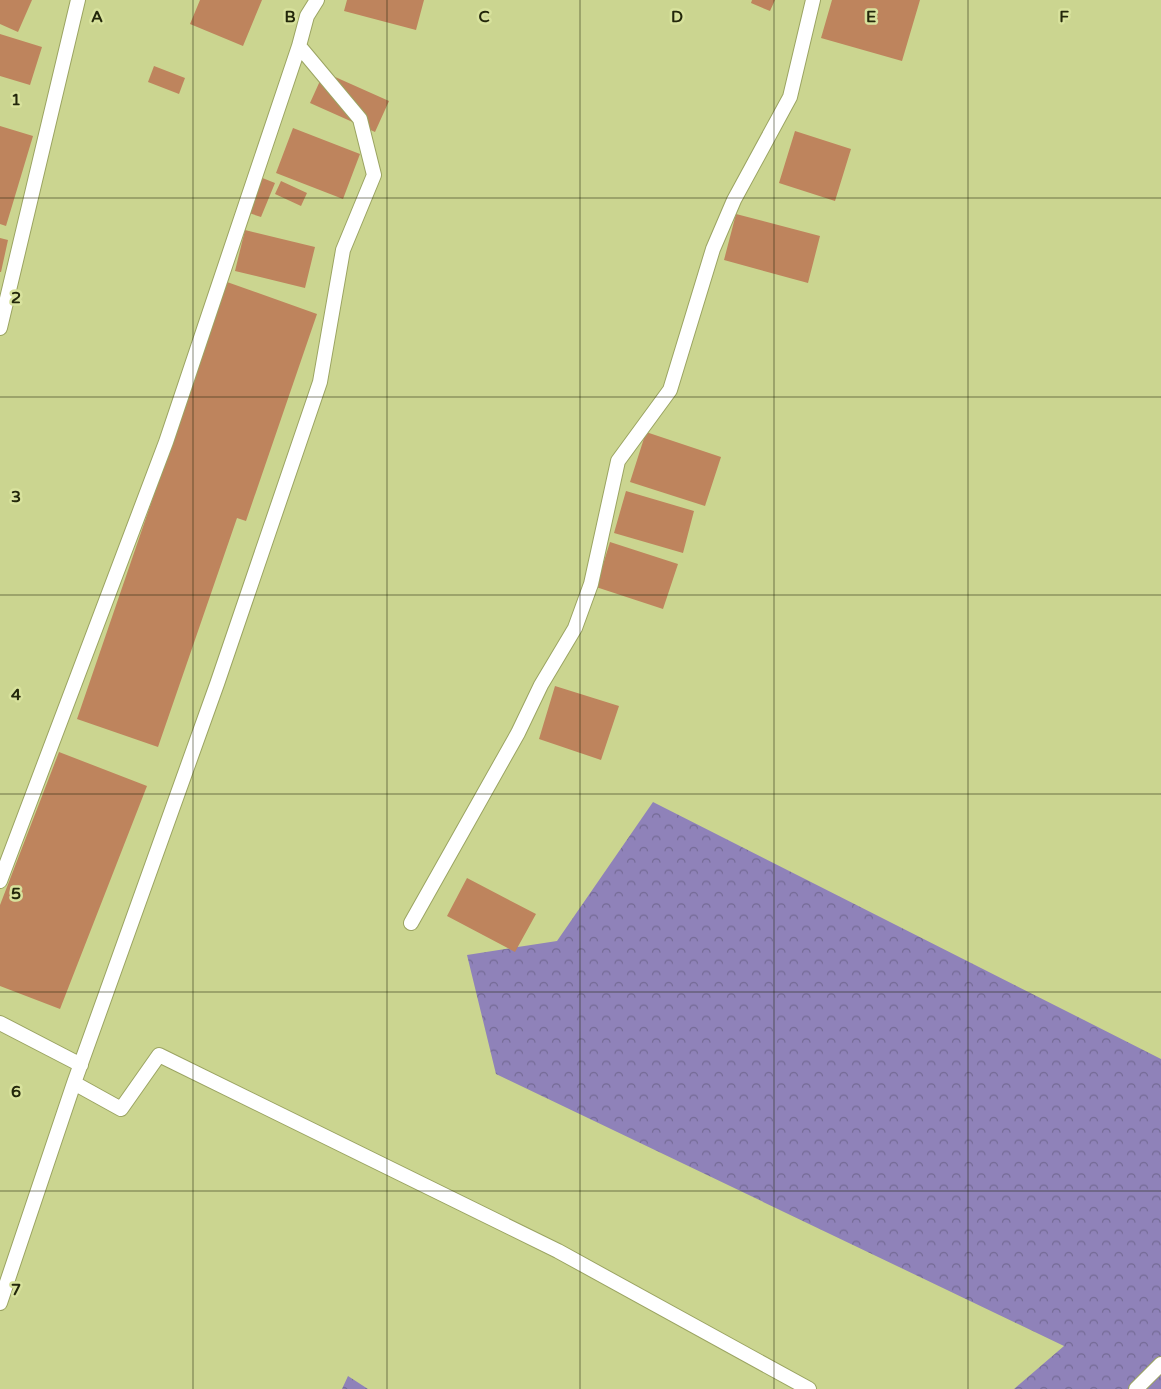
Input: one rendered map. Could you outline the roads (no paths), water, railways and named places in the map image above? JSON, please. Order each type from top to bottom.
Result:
[{"type":"lane","points":[[0,328],[78,0]]},
{"type":"lane","points":[[0,881],[166,442],[299,46],[307,16],[317,0]]},
{"type":"lane","points":[[411,923],[518,733],[541,685],[575,628],[591,584],[618,462],[670,390],[713,249],[734,200],[790,97],[813,0]]},
{"type":"lane","points":[[0,1303],[74,1083],[217,684],[320,382],[343,250],[374,174],[360,119],[299,46]]},
{"type":"lane","points":[[0,1023],[81,1065]]},
{"type":"lane","points":[[74,1083],[121,1109],[158,1055],[558,1251],[809,1389]]},
{"type":"lane","points":[[1136,1389],[1161,1364]]}]
